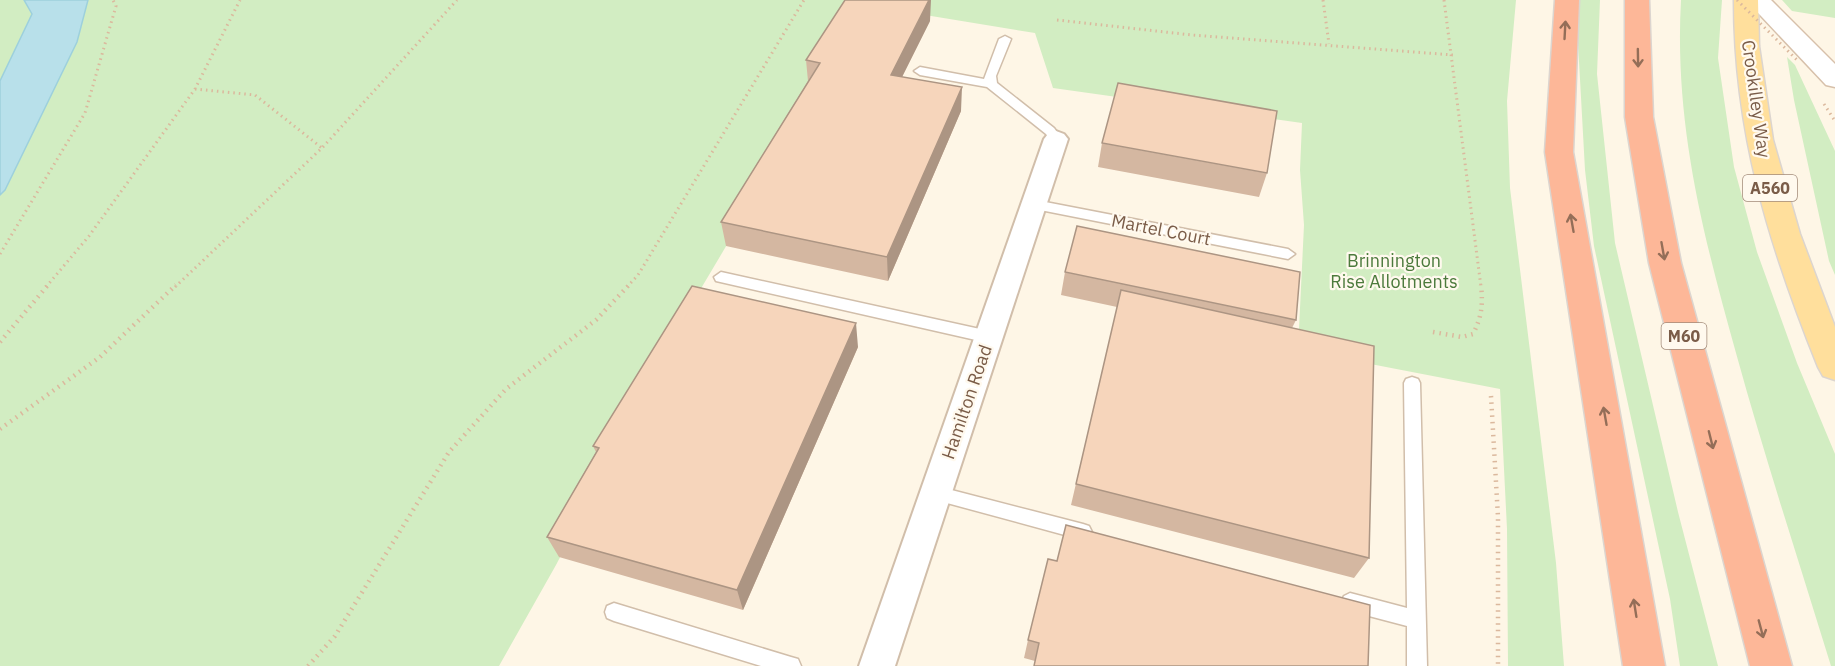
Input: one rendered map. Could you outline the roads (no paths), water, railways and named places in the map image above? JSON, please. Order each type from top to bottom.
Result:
[{"type":"highway","points":[[1567,0],[1559,152],[1644,666]]},
{"type":"highway","name":"M60","points":[[1637,0],[1639,117],[1665,263],[1772,666]]},
{"type":"main road","name":"Crookilley Way","points":[[1746,0],[1745,23],[1749,78],[1769,185],[1835,367]]},
{"type":"street","points":[[1758,0],[1806,58],[1835,79]]},
{"type":"street","name":"Hamilton Road","points":[[877,666],[1056,139]]},
{"type":"lane","points":[[991,84],[990,76],[1005,39]]},
{"type":"lane","points":[[920,71],[991,84],[1050,131],[1056,139]]},
{"type":"lane","name":"Martel Court","points":[[1035,205],[1288,254]]},
{"type":"lane","points":[[721,277],[989,337]]},
{"type":"lane","points":[[1412,383],[1417,666]]},
{"type":"lane","points":[[936,493],[1096,535]]},
{"type":"lane","points":[[1333,597],[1417,620]]},
{"type":"lane","points":[[614,612],[791,666]]},
{"type":"water","points":[[24,0],[88,0],[77,42],[5,190],[0,195],[0,81],[32,14]]},
{"type":"park label","name":"Brinnington Rise Allotments","points":[[1394,271]]}]
